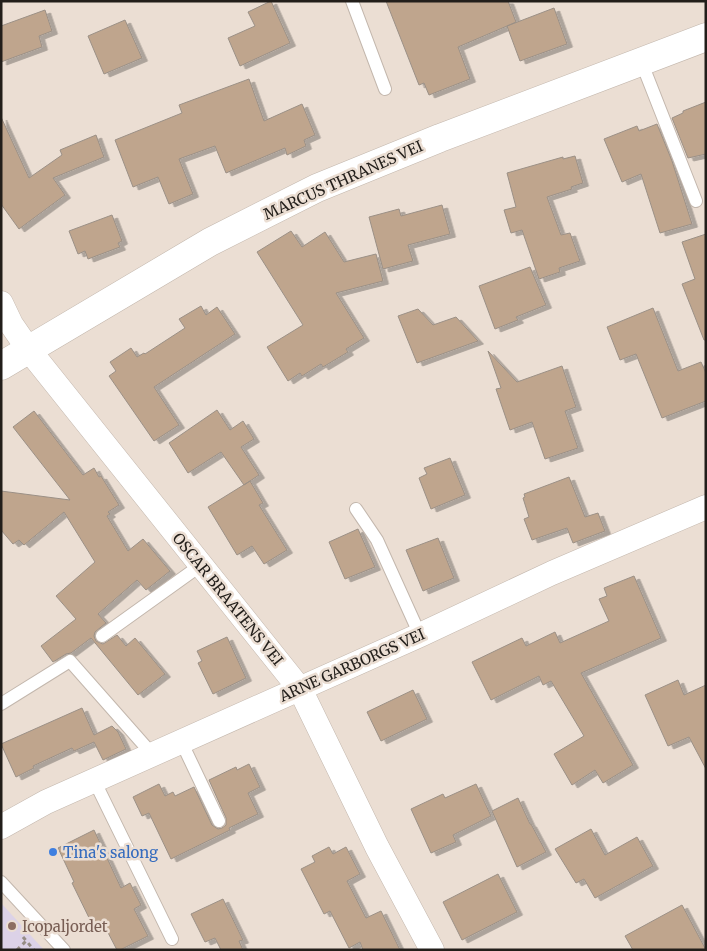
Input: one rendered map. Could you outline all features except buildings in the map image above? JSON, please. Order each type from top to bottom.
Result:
[{"type":"main road","name":"MARCUS THRANES VEI","points":[[1,366],[210,242],[317,188],[440,138],[706,37]]},
{"type":"street","name":"OSCAR BRAATENS VEI","points":[[1,303],[11,324],[29,350],[300,689],[377,847],[432,950]]},
{"type":"street","name":"ARNE GARBORGS VEI","points":[[1,827],[46,802],[94,780],[420,635],[552,573],[706,507]]},
{"type":"lane","points":[[352,1],[385,89]]},
{"type":"lane","points":[[641,61],[696,201]]},
{"type":"lane","points":[[356,509],[377,540],[420,635]]},
{"type":"lane","points":[[102,636],[201,566]]},
{"type":"lane","points":[[1,704],[70,661],[152,754]]},
{"type":"lane","points":[[182,741],[218,821]]},
{"type":"lane","points":[[94,780],[172,939]]},
{"type":"lane","points":[[1,882],[64,950]]},
{"type":"path","points":[[18,950],[26,941]]},
{"type":"shaded area","name":"Icopaljordet","points":[[1,903],[44,950],[1,950]]},
{"type":"place","name":"Tina's salong","points":[[53,852]]},
{"type":"place","name":"Icopaljordet","points":[[12,926]]}]
